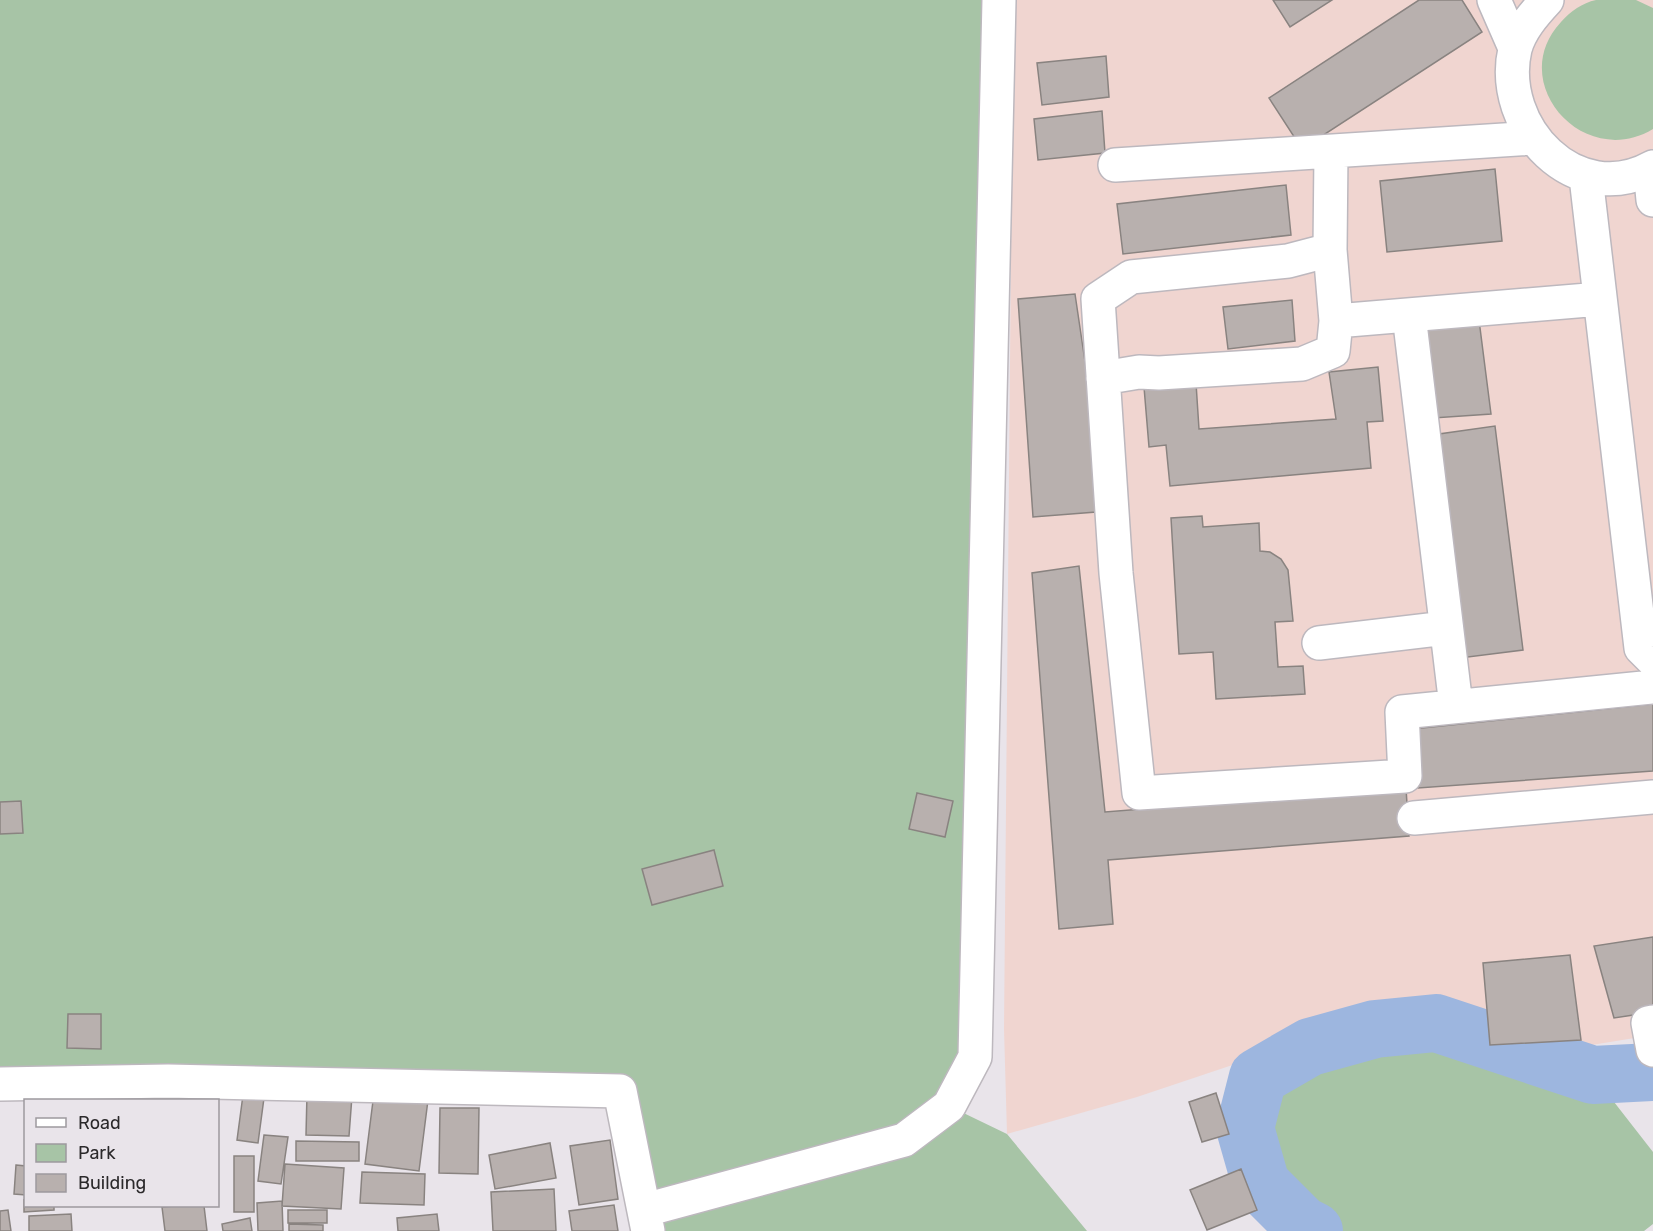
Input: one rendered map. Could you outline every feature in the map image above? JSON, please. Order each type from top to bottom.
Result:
[{"type":"street","points":[[0,1084],[168,1081],[620,1091],[647,1221],[904,1140],[949,1106],[975,1058],[999,0]]},
{"type":"street","points":[[1547,0],[1529,20],[1515,48],[1512,80],[1518,111],[1533,138],[1555,160],[1586,177],[1652,179]]},
{"type":"street","points":[[1479,2],[1515,48]]},
{"type":"street","points":[[1115,165],[1331,153],[1533,138]]},
{"type":"street","points":[[1103,378],[1138,372],[1160,373],[1302,364],[1333,351],[1336,321],[1330,250],[1331,153]]},
{"type":"street","points":[[1586,177],[1641,648],[1653,660]]},
{"type":"street","points":[[1330,250],[1288,261],[1131,277],[1098,299],[1116,573],[1139,793],[1405,776],[1402,711],[1653,687]]},
{"type":"street","points":[[1336,321],[1600,299]]},
{"type":"street","points":[[1409,315],[1456,706]]},
{"type":"street","points":[[1319,644],[1446,628]]},
{"type":"street","points":[[1414,818],[1653,797]]},
{"type":"street","points":[[1653,1022],[1648,1023],[1653,1050]]},
{"type":"shaded area","points":[[1016,0],[1653,0],[1653,1035],[1573,1048],[1400,1009],[1137,1097],[1007,1134],[1004,1029],[1012,142]]},
{"type":"green space","points":[[0,0],[990,0],[965,1045],[940,1093],[896,1126],[640,1195],[614,1078],[0,1078]]},
{"type":"green space","points":[[1596,0],[1636,0],[1653,8],[1653,129],[1627,139],[1601,138],[1578,129],[1560,114],[1547,93],[1542,70],[1546,46],[1561,22],[1569,14],[1581,5]]},
{"type":"green space","points":[[1436,1023],[1593,1075],[1653,1152],[1653,1224],[1644,1231],[1314,1231],[1302,1225],[1261,1184],[1245,1128],[1258,1077],[1310,1047],[1375,1029]]},
{"type":"green space","points":[[949,1106],[1007,1134],[1087,1231],[648,1231],[645,1210],[904,1140]]},
{"type":"building","points":[[1273,0],[1332,0],[1290,27]]},
{"type":"building","points":[[1419,0],[1462,0],[1482,32],[1302,149],[1269,98]]},
{"type":"building","points":[[1106,56],[1109,97],[1042,105],[1037,63]]},
{"type":"building","points":[[1102,111],[1105,153],[1038,160],[1034,119]]},
{"type":"building","points":[[1495,169],[1502,241],[1387,252],[1380,181]]},
{"type":"building","points":[[1286,185],[1291,235],[1123,254],[1117,204]]},
{"type":"building","points":[[1075,294],[1087,375],[1096,512],[1033,517],[1018,299]]},
{"type":"building","points":[[1292,300],[1295,341],[1228,349],[1223,307]]},
{"type":"building","points":[[1479,320],[1491,414],[1433,418],[1419,324]]},
{"type":"building","points":[[1378,367],[1383,421],[1367,422],[1371,468],[1170,486],[1166,445],[1149,447],[1144,387],[1196,383],[1199,429],[1336,419],[1329,372]]},
{"type":"building","points":[[1495,426],[1523,650],[1460,658],[1432,435]]},
{"type":"building","points":[[1202,516],[1203,527],[1259,523],[1260,551],[1270,552],[1281,559],[1288,570],[1293,621],[1275,622],[1278,667],[1303,666],[1305,694],[1216,699],[1213,652],[1179,654],[1171,518]]},
{"type":"building","points":[[1079,566],[1105,812],[1406,788],[1409,836],[1108,860],[1113,924],[1059,929],[1032,573]]},
{"type":"building","points":[[1653,704],[1653,771],[1418,788],[1412,729]]},
{"type":"building","points":[[917,793],[953,801],[945,837],[909,829]]},
{"type":"building","points":[[21,801],[23,833],[0,834],[0,802]]},
{"type":"building","points":[[714,850],[723,886],[652,905],[642,869]]},
{"type":"building","points":[[1653,937],[1653,1012],[1614,1018],[1594,946]]},
{"type":"building","points":[[1570,955],[1581,1040],[1490,1045],[1483,963]]},
{"type":"building","points":[[68,1014],[101,1014],[101,1049],[67,1048]]},
{"type":"building","points":[[374,1093],[428,1100],[419,1171],[365,1164]]},
{"type":"building","points":[[1216,1093],[1229,1134],[1202,1142],[1189,1102]]},
{"type":"building","points":[[307,1094],[352,1096],[349,1136],[306,1135]]},
{"type":"building","points":[[243,1095],[264,1098],[258,1143],[237,1140]]},
{"type":"building","points":[[440,1108],[479,1108],[478,1174],[439,1173]]},
{"type":"building","points":[[264,1135],[288,1137],[281,1184],[258,1181]]},
{"type":"building","points":[[610,1140],[618,1199],[579,1205],[570,1146]]},
{"type":"building","points":[[296,1141],[359,1142],[359,1161],[296,1161]]},
{"type":"building","points":[[550,1143],[556,1178],[495,1189],[489,1155]]},
{"type":"building","points":[[234,1156],[254,1156],[254,1212],[234,1212]]},
{"type":"building","points":[[285,1164],[344,1168],[341,1209],[282,1206]]},
{"type":"building","points":[[16,1165],[24,1166],[24,1195],[14,1194]]},
{"type":"building","points":[[1241,1169],[1257,1210],[1207,1230],[1190,1190]]},
{"type":"building","points":[[362,1172],[425,1174],[424,1205],[360,1203]]},
{"type":"building","points":[[554,1189],[556,1231],[493,1231],[491,1192]]},
{"type":"building","points":[[282,1201],[283,1231],[258,1231],[257,1203]]},
{"type":"building","points":[[614,1205],[618,1231],[572,1231],[569,1211]]},
{"type":"building","points":[[24,1207],[54,1207],[54,1210],[24,1212]]},
{"type":"building","points":[[162,1207],[204,1207],[207,1231],[165,1231]]},
{"type":"building","points":[[8,1210],[11,1231],[0,1231],[0,1211]]},
{"type":"building","points":[[288,1210],[327,1210],[327,1223],[288,1223]]},
{"type":"building","points":[[71,1214],[72,1231],[29,1231],[29,1216]]},
{"type":"building","points":[[437,1214],[439,1231],[398,1231],[397,1218]]},
{"type":"building","points":[[250,1218],[252,1231],[223,1231],[222,1224]]},
{"type":"building","points":[[289,1224],[323,1225],[323,1231],[289,1231]]},
{"type":"waterway","points":[[1314,1231],[1302,1225],[1261,1184],[1245,1128],[1258,1077],[1310,1047],[1375,1029],[1436,1023],[1593,1075],[1653,1072]]}]
